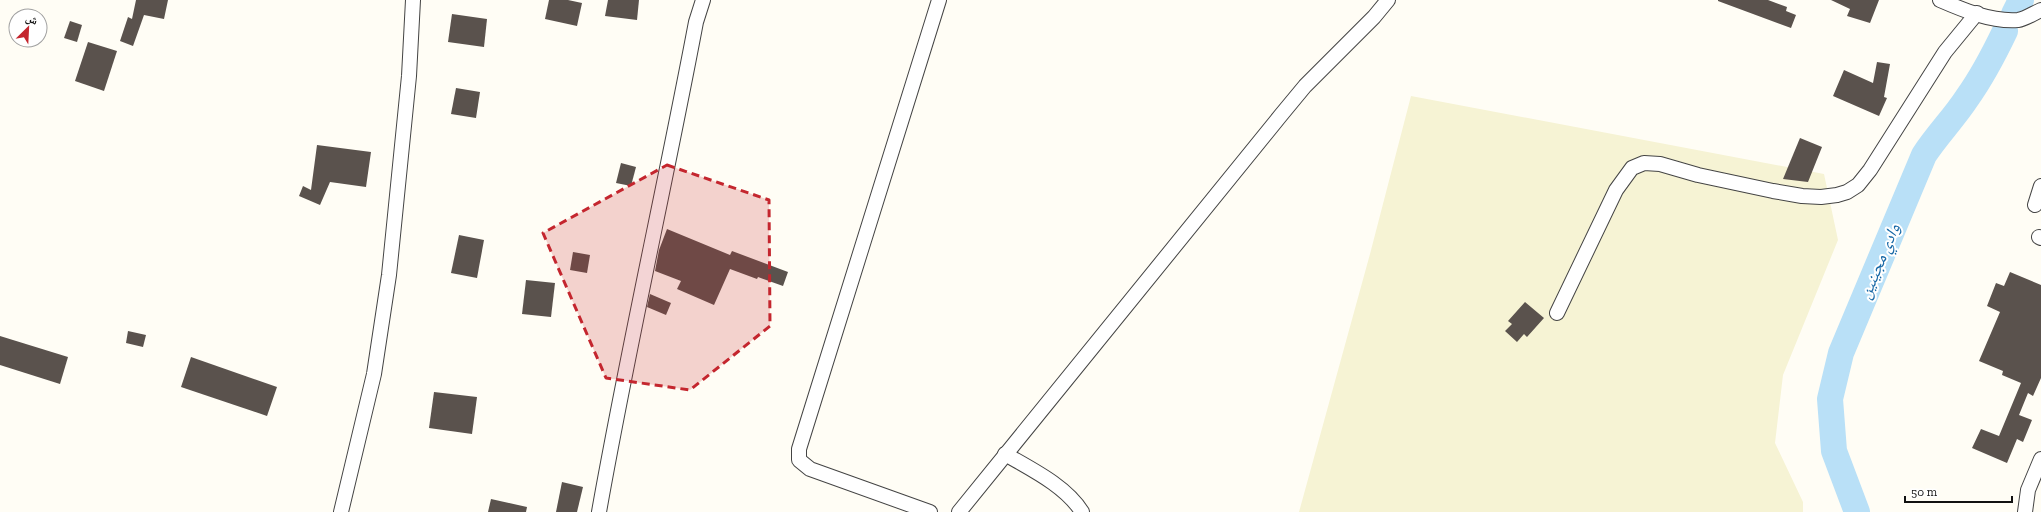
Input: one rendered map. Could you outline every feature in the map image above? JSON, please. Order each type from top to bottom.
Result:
[{"type":"street","points":[[341,512],[374,374],[389,275],[409,76],[413,0]]},
{"type":"street","points":[[599,512],[631,344],[654,238],[696,22],[702,0]]},
{"type":"street","points":[[930,512],[810,469],[798,460],[799,449],[938,0]]},
{"type":"street","points":[[959,512],[1281,115],[1314,77],[1374,17],[1388,0]]},
{"type":"street","points":[[1940,0],[1967,12],[1994,18],[2019,20],[2041,10]]},
{"type":"street","points":[[1556,313],[1616,190],[1632,168],[1644,164],[1660,164],[1698,175],[1802,196],[1826,196],[1847,192],[1858,185],[1870,170],[1945,52],[1977,13]]},
{"type":"street","points":[[2035,205],[2041,186]]},
{"type":"street","points":[[1006,454],[1057,487],[1075,501],[1082,512]]},
{"type":"street","points":[[2025,512],[2028,490],[2041,459]]},
{"type":"highlighted area","points":[[667,165],[769,200],[770,326],[690,390],[606,378],[543,233]]},
{"type":"shaded area","points":[[1411,96],[1824,174],[1838,240],[1783,375],[1775,443],[1803,502],[1803,512],[1299,512],[1370,254]]},
{"type":"building","points":[[136,0],[168,0],[164,19],[144,15],[133,46],[120,41],[128,17],[132,19]]},
{"type":"building","points":[[549,0],[568,0],[582,3],[577,26],[545,19]]},
{"type":"building","points":[[608,0],[639,0],[637,20],[605,16]]},
{"type":"building","points":[[1718,0],[1768,0],[1787,7],[1786,11],[1796,15],[1791,28]]},
{"type":"building","points":[[1831,0],[1879,0],[1870,23],[1847,16],[1850,9]]},
{"type":"building","points":[[452,14],[487,19],[484,47],[448,42]]},
{"type":"building","points":[[70,21],[82,25],[77,42],[64,38]]},
{"type":"building","points":[[88,42],[117,51],[104,91],[75,81]]},
{"type":"building","points":[[1877,62],[1890,64],[1884,97],[1887,98],[1879,116],[1833,96],[1844,70],[1873,83]]},
{"type":"building","points":[[456,88],[480,92],[476,118],[451,114]]},
{"type":"building","points":[[1800,138],[1822,147],[1808,182],[1783,179]]},
{"type":"building","points":[[317,145],[371,152],[366,187],[330,182],[320,205],[299,196],[303,186],[311,190]]},
{"type":"building","points":[[621,163],[636,167],[631,186],[616,183]]},
{"type":"building","points":[[667,229],[730,255],[732,251],[788,272],[783,286],[758,277],[757,279],[730,269],[714,305],[677,289],[681,281],[655,271],[659,250]]},
{"type":"building","points":[[459,235],[484,240],[477,278],[451,273]]},
{"type":"building","points":[[573,252],[590,255],[587,273],[570,270]]},
{"type":"building","points":[[2010,272],[2041,285],[2041,378],[2033,396],[2028,393],[2019,415],[2032,420],[2023,442],[2017,439],[2007,463],[1972,448],[1981,429],[1999,436],[2021,383],[2002,375],[2003,371],[1979,361],[2000,312],[1987,306],[1996,283],[2004,286]]},
{"type":"building","points":[[526,280],[555,283],[551,317],[522,314]]},
{"type":"building","points":[[650,294],[671,303],[666,315],[647,307]]},
{"type":"building","points":[[1525,302],[1544,318],[1527,337],[1524,334],[1517,342],[1505,331],[1512,324],[1508,321]]},
{"type":"building","points":[[128,331],[146,335],[143,347],[126,343]]},
{"type":"building","points":[[0,336],[68,357],[60,384],[0,365]]},
{"type":"building","points":[[191,357],[277,387],[267,416],[181,387]]},
{"type":"building","points":[[434,392],[477,397],[472,434],[429,428]]},
{"type":"building","points":[[562,482],[583,487],[577,512],[556,512]]},
{"type":"building","points":[[491,499],[527,507],[526,512],[488,512]]},
{"type":"waterway","name":"وادي مجينين","points":[[2014,14],[2021,0]]},
{"type":"waterway","name":"وادي مجينين","points":[[1857,512],[1834,451],[1830,399],[1841,353],[1924,155],[1934,140],[1957,113],[1988,65],[2005,31]]}]
